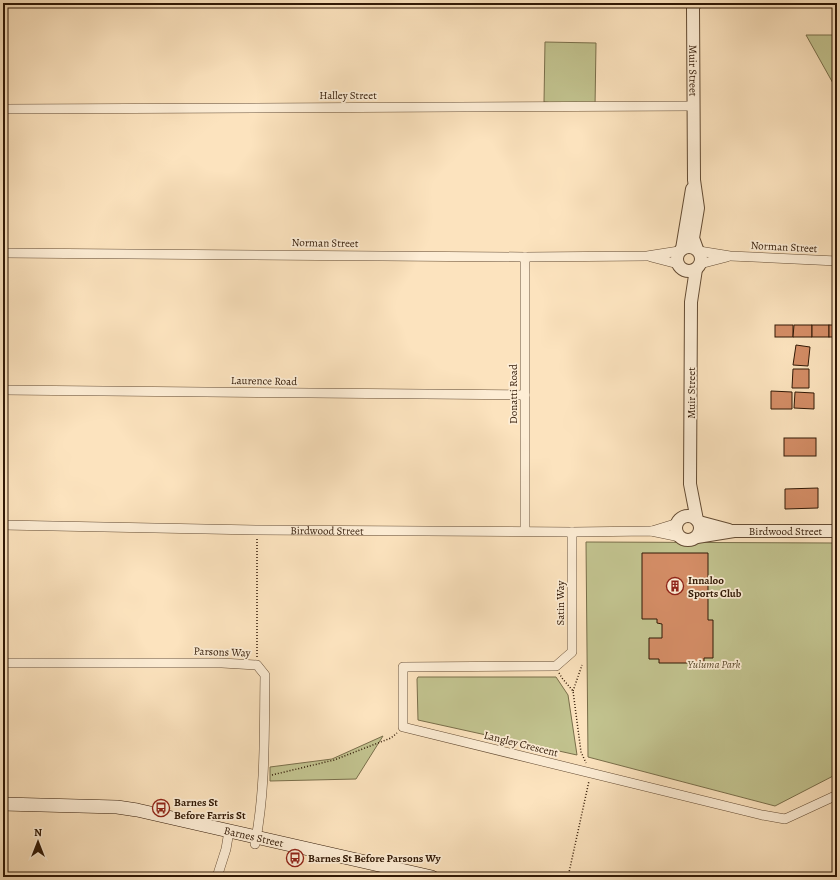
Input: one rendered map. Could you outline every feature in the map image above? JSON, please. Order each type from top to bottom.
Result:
[{"type":"main road","name":"Barnes Street","points":[[3,804],[116,807],[138,810],[229,835]]},
{"type":"main road","name":"Barnes Street","points":[[3,812],[116,814],[256,840],[432,877]]},
{"type":"main road","name":"Barnes Street","points":[[256,840],[396,877]]},
{"type":"street","name":"Muir Street","points":[[693,5],[694,180],[698,208],[693,238],[698,250]]},
{"type":"street","name":"Halley Street","points":[[3,108],[694,106]]},
{"type":"street","name":"Muir Street","points":[[681,250],[694,180]]},
{"type":"street","points":[[690,246],[698,250],[702,258],[698,267],[687,271],[680,266],[677,258],[681,250],[690,246]]},
{"type":"street","name":"Norman Street","points":[[3,253],[525,257],[647,256],[681,250]]},
{"type":"street","name":"Norman Street","points":[[698,250],[730,256],[837,261]]},
{"type":"street","name":"Norman Street","points":[[647,256],[680,266]]},
{"type":"street","name":"Norman Street","points":[[698,267],[730,256]]},
{"type":"street","name":"Donatti Road","points":[[525,257],[525,531]]},
{"type":"street","name":"Muir Street","points":[[680,266],[691,302]]},
{"type":"street","name":"Muir Street","points":[[698,267],[691,302],[690,484],[698,521]]},
{"type":"street","name":"Laurence Road","points":[[3,390],[525,395]]},
{"type":"street","name":"Muir Street","points":[[680,520],[690,484]]},
{"type":"street","points":[[688,517],[698,521],[700,528],[697,537],[688,540],[680,537],[677,532],[680,520],[688,517]]},
{"type":"street","name":"Birdwood Street","points":[[651,531],[680,520]]},
{"type":"street","name":"Birdwood Street","points":[[698,521],[734,532]]},
{"type":"street","name":"Birdwood Street","points":[[3,525],[257,530],[572,532],[651,531],[680,537]]},
{"type":"street","name":"Birdwood Street","points":[[697,537],[734,532],[837,531]]},
{"type":"street","name":"Satin Way","points":[[556,666],[572,652],[572,532]]},
{"type":"street","name":"Parsons Way","points":[[3,662],[222,663],[257,665],[265,675],[261,815],[256,840]]},
{"type":"street","points":[[403,727],[403,667],[556,666]]},
{"type":"street","name":"Langley Crescent","points":[[403,727],[591,774],[762,815],[785,819],[836,798]]},
{"type":"street","points":[[217,877],[229,835]]},
{"type":"path","points":[[257,530],[257,665]]},
{"type":"path","points":[[568,877],[591,774],[581,752],[573,691],[582,665]]},
{"type":"path","points":[[556,666],[562,678],[573,691]]},
{"type":"path","points":[[263,778],[280,772],[334,760],[391,738],[403,727]]},
{"type":"path","points":[[481,877],[485,877]]},
{"type":"green space","points":[[806,35],[837,35],[837,85],[834,85]]},
{"type":"green space","points":[[545,42],[596,43],[595,107],[544,102]]},
{"type":"green space","name":"Yuluma Park","points":[[586,542],[837,543],[837,774],[775,806],[588,757]]},
{"type":"green space","points":[[418,677],[556,677],[568,695],[577,755],[418,720]]},
{"type":"green space","points":[[383,736],[356,779],[270,781],[270,767],[332,759]]},
{"type":"building","points":[[775,325],[793,325],[793,337],[775,337]]},
{"type":"building","points":[[794,325],[812,325],[812,337],[793,337]]},
{"type":"building","points":[[812,325],[829,325],[829,337],[812,337]]},
{"type":"building","points":[[829,325],[837,325],[837,337],[829,337]]},
{"type":"building","points":[[796,345],[810,347],[808,366],[793,365]]},
{"type":"building","points":[[793,369],[809,369],[809,388],[792,388]]},
{"type":"building","points":[[771,391],[792,392],[792,409],[771,409]]},
{"type":"building","points":[[795,392],[814,393],[814,409],[794,408]]},
{"type":"building","points":[[784,438],[816,438],[816,456],[784,456]]},
{"type":"building","points":[[818,488],[818,508],[785,509],[785,489]]},
{"type":"building","name":"Innaloo Sports Club","points":[[642,553],[708,553],[708,620],[713,620],[713,658],[704,658],[704,663],[659,663],[659,659],[649,659],[649,638],[662,638],[662,624],[657,623],[657,619],[642,619]]},
{"type":"place","name":"Innaloo Sports Club","points":[[675,586]]},
{"type":"place","name":"Barnes St Before Farris St","points":[[161,808]]},
{"type":"place","name":"Barnes St Before Parsons Wy","points":[[295,858]]}]
